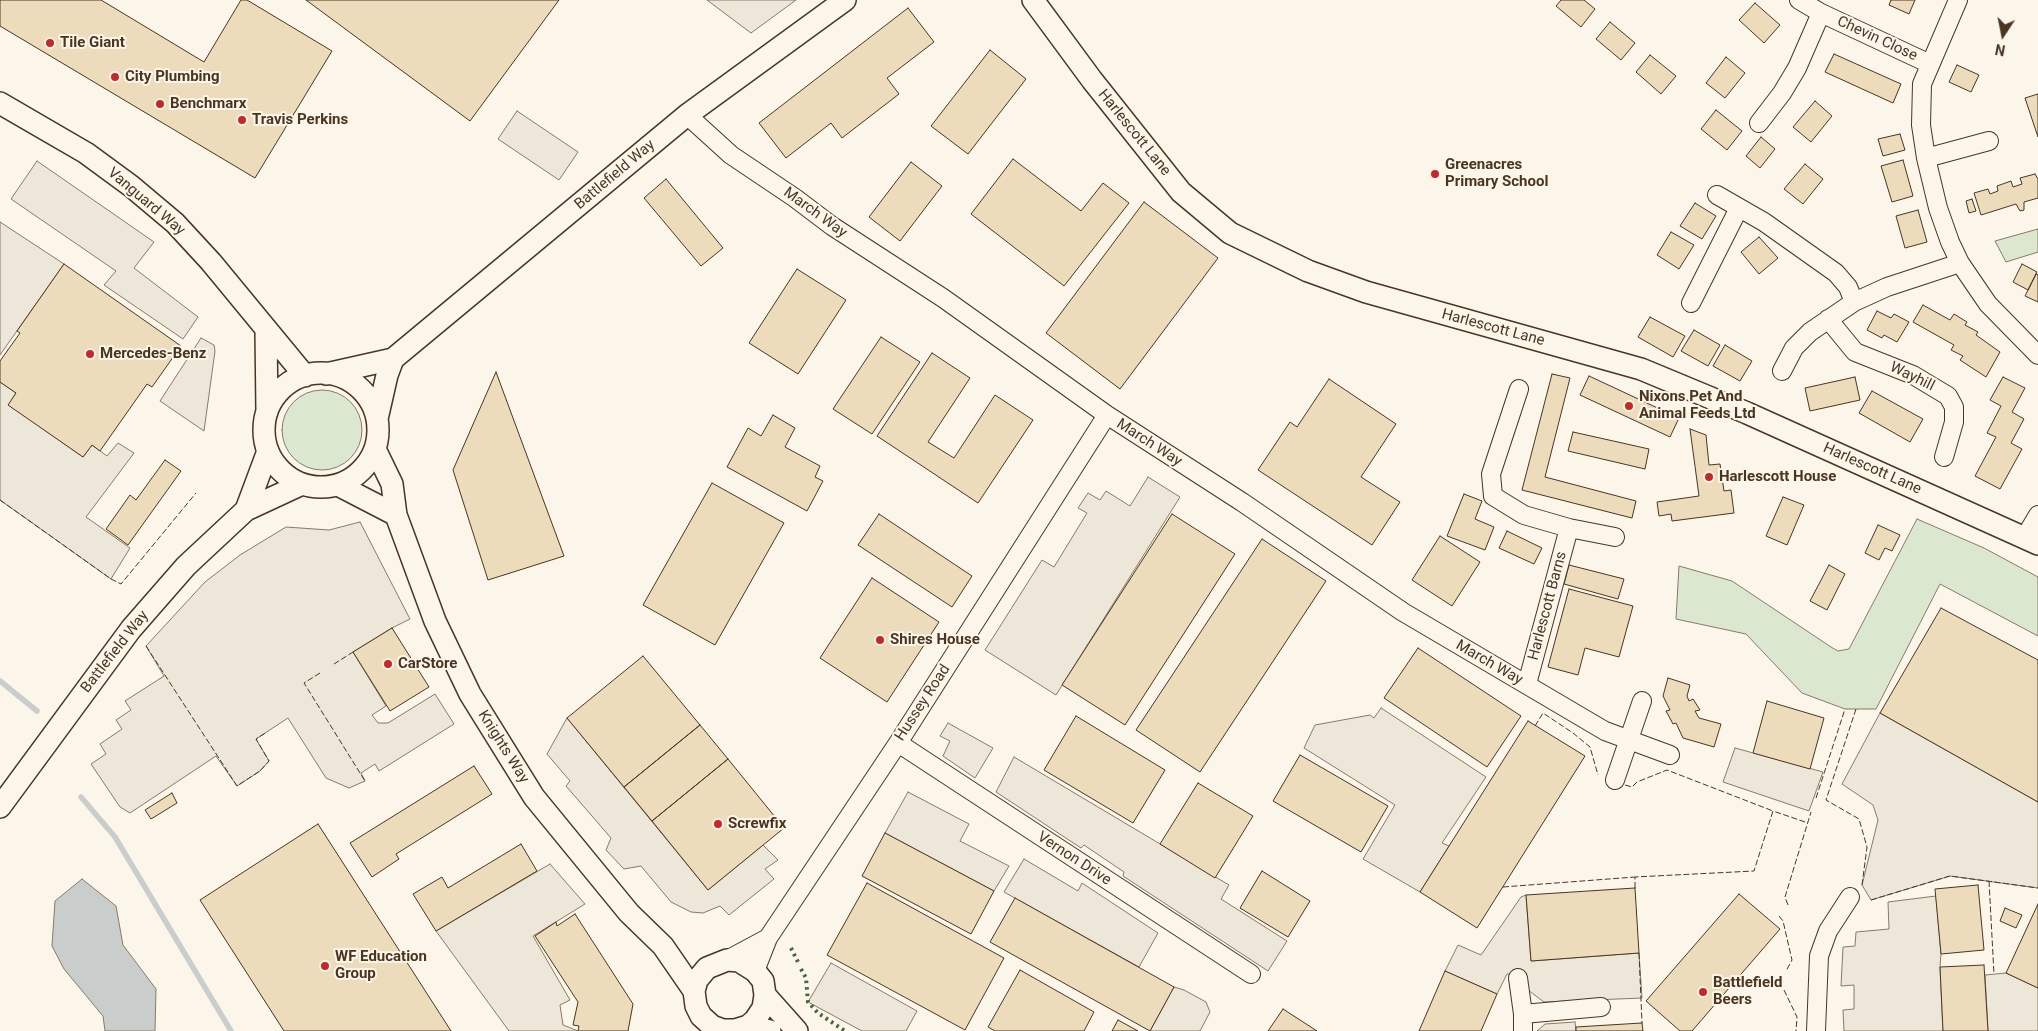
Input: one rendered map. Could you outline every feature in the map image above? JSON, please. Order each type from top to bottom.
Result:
[{"type":"street","name":"Battlefield Way","points":[[393,359],[326,374],[305,376],[282,389],[267,412],[264,425],[268,451],[276,465],[288,476],[302,484],[320,487],[338,485],[354,477],[367,465],[375,449],[378,434],[377,419],[386,375],[393,359],[688,115],[845,0]]},
{"type":"street","name":"Harlescott Lane","points":[[1033,0],[1092,80],[1181,192],[1230,233],[1308,271],[1366,292],[1641,369],[1747,413],[2032,540]]},
{"type":"street","name":"Chevin Close","points":[[1799,0],[1821,13],[1930,64]]},
{"type":"street","points":[[1958,0],[1922,84],[1921,104],[1926,158],[1938,208],[1960,263],[1988,304],[2038,355]]},
{"type":"street","points":[[1759,122],[1782,93],[1797,68],[1821,13]]},
{"type":"street","name":"Vanguard Way","points":[[0,103],[86,153],[131,186],[175,223],[211,262],[305,376]]},
{"type":"street","name":"March Way","points":[[688,115],[731,155],[795,198],[832,226],[942,298],[1107,415],[1242,502],[1403,612],[1527,684],[1582,719],[1630,742],[1670,755]]},
{"type":"street","points":[[1926,158],[1989,141]]},
{"type":"street","points":[[1717,195],[1764,222],[1836,273],[1848,287],[1854,302]]},
{"type":"street","points":[[1690,303],[1739,208]]},
{"type":"street","points":[[1782,371],[1794,348],[1810,332],[1854,302],[1887,287],[1960,263]]},
{"type":"street","name":"Wayhill","points":[[1828,319],[1855,352],[1867,359],[1914,375],[1948,396],[1954,407],[1954,422],[1944,457]]},
{"type":"street","points":[[266,330],[267,412]]},
{"type":"street","name":"Battlefield Way","points":[[326,374],[344,378],[359,388],[371,402],[377,419]]},
{"type":"street","points":[[1519,389],[1491,474],[1493,496],[1524,515],[1569,528],[1615,537]]},
{"type":"street","name":"Hussey Road","points":[[755,970],[768,938],[898,743],[1107,415]]},
{"type":"street","name":"Knights Way","points":[[375,449],[392,484],[396,515],[435,621],[479,709],[534,797],[624,907],[663,946],[694,991],[700,1024],[712,1026],[723,1031],[748,1026],[770,1031]]},
{"type":"street","name":"Battlefield Way","points":[[246,510],[268,451]]},
{"type":"street","name":"Battlefield Way","points":[[0,807],[130,629],[186,566],[246,510],[302,484]]},
{"type":"street","points":[[338,485],[396,515]]},
{"type":"street","points":[[2032,540],[2038,514]]},
{"type":"street","name":"Harlescott Barns","points":[[1527,684],[1569,528]]},
{"type":"street","points":[[1614,780],[1630,742],[1642,701]]},
{"type":"street","name":"Vernon Drive","points":[[898,743],[1250,974]]},
{"type":"street","points":[[1816,1031],[1819,956],[1828,931],[1850,897]]},
{"type":"street","name":"Hussey Road","points":[[726,960],[768,938]]},
{"type":"street","name":"Knights Way","points":[[663,946],[707,968]]},
{"type":"street","points":[[694,991],[697,980],[707,968],[726,960],[739,960],[755,970],[763,981],[765,995],[763,1008],[756,1020],[748,1026]]},
{"type":"street","points":[[1518,978],[1523,1023],[1601,1007]]},
{"type":"street","points":[[765,995],[797,1031]]},
{"type":"green space","points":[[2038,229],[2038,252],[2006,262],[1995,241]]},
{"type":"green space","points":[[314,390],[330,390],[351,401],[362,422],[362,438],[351,459],[330,470],[314,470],[300,464],[288,452],[282,438],[282,422],[288,408],[300,396]]},
{"type":"green space","points":[[1917,519],[1984,548],[2038,577],[2038,636],[1940,584],[1876,709],[1845,709],[1802,693],[1746,634],[1676,619],[1679,566],[1732,581],[1831,647],[1838,651],[1849,649]]},
{"type":"shaded area","points":[[707,0],[796,0],[751,33]]},
{"type":"shaded area","points":[[517,111],[578,152],[559,180],[498,139]]},
{"type":"shaded area","points":[[37,161],[154,242],[134,268],[198,317],[183,339],[104,285],[116,271],[11,199]]},
{"type":"shaded area","points":[[0,222],[64,264],[0,355]]},
{"type":"shaded area","points":[[201,338],[214,345],[215,351],[204,431],[160,401]]},
{"type":"shaded area","points":[[0,382],[16,393],[9,405],[83,457],[92,445],[107,456],[118,443],[134,453],[86,517],[130,548],[111,579],[0,500]]},
{"type":"shaded area","points":[[1148,477],[1180,497],[1056,695],[985,650],[1042,560],[1054,567],[1087,513],[1078,508],[1088,493],[1100,500],[1106,491],[1130,506]]},
{"type":"shaded area","points":[[360,522],[410,619],[353,652],[386,706],[372,715],[378,723],[388,723],[435,694],[454,724],[379,771],[375,764],[361,773],[365,781],[349,788],[326,778],[288,718],[256,739],[269,761],[260,771],[237,786],[216,756],[130,813],[120,807],[91,764],[106,754],[100,744],[122,729],[116,720],[131,710],[125,701],[164,676],[146,646],[205,582],[240,555],[286,527],[329,530]]},
{"type":"shaded area","points":[[1381,708],[1486,777],[1442,843],[1449,846],[1420,892],[1363,859],[1395,805],[1304,748],[1315,725],[1370,715],[1374,718]]},
{"type":"shaded area","points":[[1880,713],[2038,802],[2038,888],[1950,876],[1871,900],[1862,885],[1878,820],[1873,805],[1842,784]]},
{"type":"shaded area","points":[[567,718],[708,890],[763,845],[778,860],[765,869],[774,879],[729,915],[720,906],[703,913],[691,912],[671,902],[641,866],[624,869],[606,850],[611,838],[566,786],[570,781],[547,754]]},
{"type":"shaded area","points":[[948,723],[993,748],[975,778],[943,756],[950,741],[940,736]]},
{"type":"shaded area","points":[[1735,748],[1823,772],[1809,811],[1723,782]]},
{"type":"shaded area","points":[[1014,757],[1229,885],[1221,899],[1287,941],[1268,971],[1123,876],[1124,872],[1084,845],[1081,848],[996,792]]},
{"type":"shaded area","points":[[908,792],[969,824],[960,841],[1009,866],[994,891],[885,833]]},
{"type":"shaded area","points":[[1024,859],[1078,891],[1082,883],[1158,933],[1139,967],[1004,892]]},
{"type":"shaded area","points":[[550,864],[585,904],[533,936],[570,1000],[560,1005],[563,1025],[578,1031],[509,1031],[436,931]]},
{"type":"shaded area","points":[[82,879],[116,906],[123,945],[156,989],[155,1031],[105,1031],[103,1016],[64,969],[52,946],[55,901]]},
{"type":"shaded area","points":[[1526,895],[1531,961],[1639,953],[1642,998],[1544,1002],[1528,990],[1524,973],[1507,974],[1497,994],[1445,971],[1458,945],[1481,955],[1521,897]]},
{"type":"shaded area","points":[[1936,896],[1941,954],[1943,1031],[1844,1031],[1843,1010],[1854,1009],[1854,985],[1841,986],[1843,947],[1855,946],[1856,932],[1889,929],[1888,902]]},
{"type":"shaded area","points":[[831,963],[917,1011],[906,1031],[862,1031],[808,1002]]},
{"type":"shaded area","points":[[2006,973],[2038,988],[2038,1031],[1988,1031],[1985,975]]},
{"type":"shaded area","points":[[1174,987],[1184,990],[1206,1002],[1210,1012],[1200,1031],[1150,1031]]},
{"type":"shaded area","points":[[1575,1022],[1576,1031],[1537,1031],[1545,1024]]},
{"type":"building","points":[[0,0],[101,0],[204,62],[241,0],[247,0],[332,51],[255,178],[0,26]]},
{"type":"building","points":[[306,0],[559,0],[470,121]]},
{"type":"building","points":[[1561,0],[1584,0],[1595,9],[1581,27],[1556,6]]},
{"type":"building","points":[[1891,0],[1915,0],[1909,14],[1889,5]]},
{"type":"building","points":[[1755,3],[1780,25],[1764,43],[1739,20]]},
{"type":"building","points":[[908,8],[934,42],[887,78],[899,94],[842,138],[831,123],[786,158],[759,123]]},
{"type":"building","points":[[1610,22],[1635,43],[1621,60],[1596,39]]},
{"type":"building","points":[[990,50],[1026,79],[968,154],[931,126]]},
{"type":"building","points":[[1834,54],[1901,84],[1893,103],[1825,72]]},
{"type":"building","points":[[1650,55],[1676,76],[1661,94],[1636,72]]},
{"type":"building","points":[[1726,57],[1745,73],[1725,98],[1706,83]]},
{"type":"building","points":[[1957,65],[1979,75],[1971,92],[1949,82]]},
{"type":"building","points":[[2038,94],[2038,137],[2025,98]]},
{"type":"building","points":[[1815,101],[1832,116],[1811,142],[1793,127]]},
{"type":"building","points":[[1716,110],[1742,131],[1727,150],[1701,129]]},
{"type":"building","points":[[1900,134],[1905,150],[1883,156],[1878,139]]},
{"type":"building","points":[[1761,137],[1775,149],[1760,168],[1746,156]]},
{"type":"building","points":[[1013,159],[1081,211],[1103,183],[1129,203],[1064,286],[971,214]]},
{"type":"building","points":[[1903,160],[1913,196],[1892,202],[1881,166]]},
{"type":"building","points":[[911,162],[942,186],[900,241],[869,217]]},
{"type":"building","points":[[1805,164],[1823,179],[1803,204],[1784,189]]},
{"type":"building","points":[[2035,174],[2038,179],[2038,198],[2024,202],[2024,210],[2020,211],[2016,204],[1981,215],[1974,193],[1988,189],[1990,194],[1998,191],[1997,186],[2011,181],[2013,187],[2022,184],[2020,178]]},
{"type":"building","points":[[666,179],[723,248],[701,266],[644,198]]},
{"type":"building","points":[[1972,199],[1976,211],[1969,213],[1966,201]]},
{"type":"building","points":[[1144,202],[1218,258],[1120,389],[1046,333]]},
{"type":"building","points":[[1695,203],[1716,216],[1702,239],[1680,226]]},
{"type":"building","points":[[1918,210],[1927,242],[1905,248],[1896,216]]},
{"type":"building","points":[[1671,232],[1694,245],[1679,269],[1657,255]]},
{"type":"building","points":[[1759,237],[1778,258],[1759,274],[1741,252]]},
{"type":"building","name":"Mercedes-Benz","points":[[64,264],[181,346],[152,387],[147,384],[100,451],[92,445],[83,457],[8,405],[16,393],[0,382],[0,361],[20,333],[17,331]]},
{"type":"building","points":[[2022,264],[2037,272],[2028,290],[2013,282]]},
{"type":"building","points":[[797,269],[846,300],[798,374],[749,343]]},
{"type":"building","points":[[2036,274],[2038,275],[2038,302],[2025,296]]},
{"type":"building","points":[[1923,305],[1950,320],[1954,314],[1967,322],[1965,325],[1978,332],[1976,335],[2000,352],[1986,377],[1960,360],[1963,356],[1951,350],[1954,345],[1913,322]]},
{"type":"building","points":[[1877,311],[1891,318],[1894,314],[1909,322],[1897,342],[1884,335],[1882,338],[1867,330]]},
{"type":"building","points":[[1650,317],[1685,336],[1673,357],[1638,337]]},
{"type":"building","points":[[1694,330],[1720,345],[1708,366],[1681,351]]},
{"type":"building","points":[[881,337],[920,362],[872,434],[833,409]]},
{"type":"building","points":[[1725,345],[1752,361],[1740,381],[1713,366]]},
{"type":"building","points":[[932,353],[970,378],[928,442],[954,458],[995,395],[1033,420],[978,503],[877,436]]},
{"type":"building","points":[[496,372],[564,556],[488,580],[453,470]]},
{"type":"building","points":[[1552,374],[1570,378],[1545,477],[1636,501],[1632,518],[1522,490]]},
{"type":"building","name":"Nixons Pet And Animal Feeds Ltd","points":[[1589,376],[1679,418],[1670,437],[1580,395]]},
{"type":"building","points":[[1855,377],[1860,400],[1810,411],[1805,388]]},
{"type":"building","points":[[2003,377],[2025,388],[2012,412],[2024,419],[2011,443],[2022,449],[2000,489],[1975,476],[1996,437],[1987,433],[2001,406],[1990,400]]},
{"type":"building","points":[[1329,379],[1396,424],[1361,477],[1400,502],[1372,545],[1258,470],[1290,422],[1297,427]]},
{"type":"building","points":[[1872,391],[1923,419],[1910,442],[1859,413]]},
{"type":"building","points":[[773,415],[795,428],[785,447],[820,466],[815,477],[823,481],[807,511],[727,467],[748,428],[761,436]]},
{"type":"building","name":"Harlescott House","points":[[1690,429],[1706,435],[1709,465],[1720,464],[1724,491],[1731,490],[1734,513],[1672,521],[1671,514],[1659,516],[1657,502],[1699,496]]},
{"type":"building","points":[[1573,432],[1649,449],[1645,469],[1568,451]]},
{"type":"building","points":[[165,460],[181,471],[128,545],[106,529],[130,495],[136,500]]},
{"type":"building","points":[[712,483],[784,523],[715,645],[643,605]]},
{"type":"building","points":[[1464,494],[1482,501],[1475,519],[1494,527],[1485,550],[1447,536]]},
{"type":"building","points":[[1783,497],[1804,505],[1787,545],[1766,536]]},
{"type":"building","points":[[879,514],[972,576],[952,607],[858,545]]},
{"type":"building","points":[[1172,514],[1235,554],[1125,725],[1062,685]]},
{"type":"building","points":[[1878,525],[1900,535],[1892,551],[1885,548],[1879,560],[1865,553]]},
{"type":"building","points":[[1507,531],[1542,548],[1534,564],[1499,548]]},
{"type":"building","points":[[1440,536],[1480,562],[1452,606],[1412,580]]},
{"type":"building","points":[[1262,539],[1326,581],[1200,772],[1136,730]]},
{"type":"building","points":[[1569,565],[1624,579],[1618,599],[1564,584]]},
{"type":"building","points":[[1829,565],[1845,574],[1827,610],[1810,601]]},
{"type":"building","name":"Shires House","points":[[872,578],[939,622],[887,702],[820,658]]},
{"type":"building","points":[[1569,589],[1633,606],[1619,657],[1585,648],[1578,675],[1548,667]]},
{"type":"building","points":[[1941,608],[2038,660],[2038,802],[1880,713]]},
{"type":"building","name":"CarStore","points":[[392,628],[429,687],[390,711],[353,652]]},
{"type":"building","points":[[1418,648],[1521,716],[1487,767],[1384,698]]},
{"type":"building","points":[[643,656],[700,725],[624,787],[567,718]]},
{"type":"building","points":[[1668,678],[1690,685],[1687,696],[1689,701],[1693,699],[1700,710],[1695,711],[1699,718],[1721,724],[1714,747],[1683,738],[1676,723],[1673,724],[1666,711],[1670,710],[1663,696]]},
{"type":"building","points":[[1767,701],[1824,718],[1810,769],[1753,753]]},
{"type":"building","points":[[1076,716],[1165,770],[1133,823],[1044,770]]},
{"type":"building","points":[[1528,721],[1585,756],[1477,928],[1420,892]]},
{"type":"building","points":[[700,725],[728,759],[652,821],[624,787]]},
{"type":"building","points":[[1300,755],[1388,806],[1361,852],[1273,801]]},
{"type":"building","name":"Screwfix","points":[[728,759],[784,828],[708,890],[652,821]]},
{"type":"building","points":[[474,766],[492,794],[396,854],[399,859],[372,877],[350,843]]},
{"type":"building","points":[[1198,783],[1253,816],[1215,878],[1160,844]]},
{"type":"building","points":[[172,793],[177,803],[151,819],[145,810]]},
{"type":"building","name":"WF Education Group","points":[[318,824],[451,1031],[284,1031],[200,900]]},
{"type":"building","points":[[885,833],[994,891],[971,934],[862,876]]},
{"type":"building","points":[[521,844],[537,871],[436,931],[413,894],[442,877],[448,888]]},
{"type":"building","points":[[1262,871],[1310,901],[1288,937],[1240,908]]},
{"type":"building","points":[[867,883],[1004,958],[965,1030],[827,955]]},
{"type":"building","points":[[1978,885],[1984,950],[1941,954],[1935,889]]},
{"type":"building","points":[[1635,888],[1639,953],[1531,961],[1526,895]]},
{"type":"building","points":[[1739,894],[1780,929],[1692,1031],[1680,1031],[1646,1001]]},
{"type":"building","points":[[1015,898],[1174,987],[1150,1031],[990,942]]},
{"type":"building","points":[[2038,904],[2038,988],[2006,973]]},
{"type":"building","points":[[2005,908],[2022,915],[2016,928],[2000,921]]},
{"type":"building","points":[[575,914],[633,1004],[628,1031],[578,1031],[579,1026],[573,1025],[578,1002],[535,936],[556,922],[557,926]]},
{"type":"building","points":[[1984,965],[1988,1031],[1943,1031],[1940,967]]},
{"type":"building","points":[[1020,970],[1094,1012],[1084,1031],[995,1031],[988,1027]]},
{"type":"building","points":[[1445,971],[1497,994],[1481,1031],[1419,1031]]},
{"type":"building","points":[[1283,1009],[1317,1031],[1268,1031]]},
{"type":"building","points":[[1118,1020],[1138,1031],[1112,1031]]},
{"type":"building","points":[[1642,1023],[1643,1031],[1576,1031],[1576,1027]]},
{"type":"waterway","points":[[0,681],[37,711]]},
{"type":"waterway","points":[[81,797],[115,837],[231,1031]]},
{"type":"hedge","points":[[791,948],[798,962]]},
{"type":"hedge","points":[[801,969],[806,978],[808,1002],[818,1013],[845,1031]]},
{"type":"fence","points":[[0,500],[111,579],[121,584],[196,493]]},
{"type":"fence","points":[[146,646],[237,786],[260,771],[269,761],[256,739],[267,732]]},
{"type":"fence","points":[[334,664],[353,652]]},
{"type":"fence","points":[[320,673],[304,683],[365,781]]},
{"type":"fence","points":[[1816,798],[1845,709]]},
{"type":"fence","points":[[1856,709],[1826,800],[1859,819],[1867,847],[1862,885]]},
{"type":"fence","points":[[1535,726],[1543,713],[1573,733],[1590,747],[1598,775]]},
{"type":"fence","points":[[1625,785],[1632,787],[1637,782],[1667,770],[1773,811]]},
{"type":"fence","points":[[1635,888],[1635,877],[1754,871],[1773,811],[1808,823]]},
{"type":"fence","points":[[1788,905],[1785,897],[1811,812]]},
{"type":"fence","points":[[1871,900],[1950,876],[2038,888]]},
{"type":"fence","points":[[1503,887],[1635,877]]},
{"type":"fence","points":[[1989,881],[1994,974]]},
{"type":"fence","points":[[1779,916],[1783,921],[1792,960],[1786,971]]},
{"type":"fence","points":[[1639,953],[1642,1023]]},
{"type":"fence","points":[[1784,990],[1797,1017],[1796,1031]]},
{"type":"place","name":"Tile Giant","points":[[50,43]]},
{"type":"place","name":"City Plumbing","points":[[115,77]]},
{"type":"place","name":"Benchmarx","points":[[160,104]]},
{"type":"place","name":"Travis Perkins","points":[[242,120]]},
{"type":"place","name":"Greenacres Primary School","points":[[1435,174]]},
{"type":"place","name":"Mercedes-Benz","points":[[90,354]]},
{"type":"place","name":"Nixons Pet And Animal Feeds Ltd","points":[[1629,406]]},
{"type":"place","name":"Harlescott House","points":[[1709,477]]},
{"type":"place","name":"Shires House","points":[[880,640]]},
{"type":"place","name":"CarStore","points":[[388,664]]},
{"type":"place","name":"Screwfix","points":[[718,824]]},
{"type":"place","name":"WF Education Group","points":[[325,966]]},
{"type":"place","name":"Battlefield Beers","points":[[1703,992]]}]
